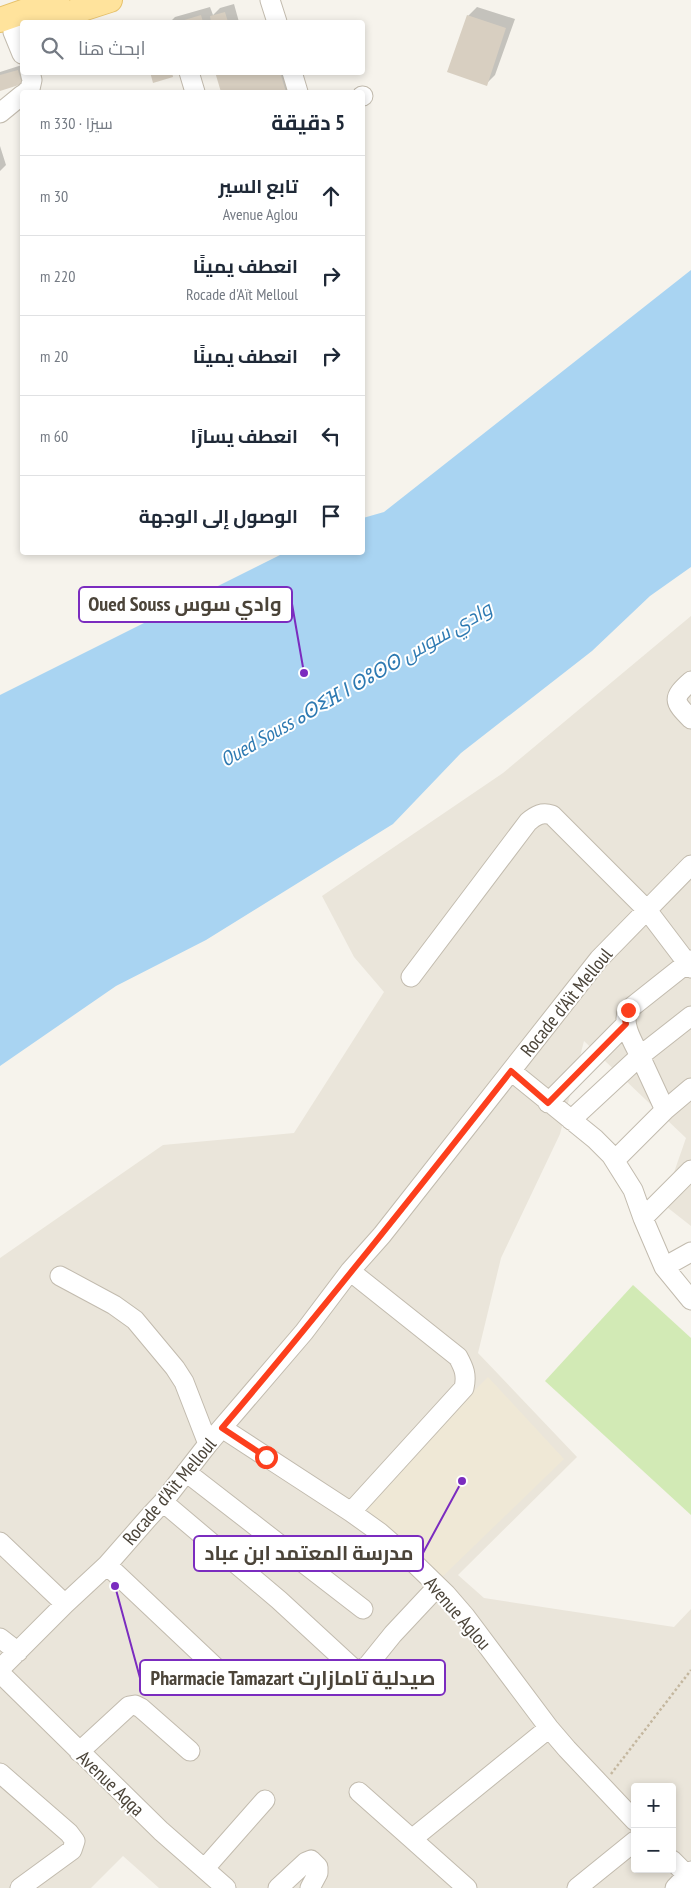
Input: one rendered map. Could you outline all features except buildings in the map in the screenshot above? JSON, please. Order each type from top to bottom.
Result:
[{"type":"main road","points":[[24,20],[56,0]]},
{"type":"main road","points":[[48,20],[110,0]]},
{"type":"main road","points":[[9,29],[20,22]]},
{"type":"street","points":[[270,0],[276,20]]},
{"type":"street","points":[[9,29],[20,50]]},
{"type":"street","points":[[29,90],[32,80],[31,75]]},
{"type":"street","points":[[191,75],[194,90]]},
{"type":"street","points":[[293,75],[297,90]]},
{"type":"street","points":[[0,113],[20,97]]},
{"type":"street","points":[[691,681],[678,693],[677,701],[680,708],[691,719]]},
{"type":"street","points":[[410,977],[528,822],[535,815],[552,814],[647,910],[690,963],[628,1010],[624,1016],[640,1056],[666,1110]]},
{"type":"street","name":"Rocade d'Aït Melloul","points":[[0,1668],[107,1565],[163,1502],[208,1444],[304,1332],[350,1271],[382,1235],[599,959],[691,865]]},
{"type":"street","points":[[571,1120],[640,1056],[691,1016]]},
{"type":"street","points":[[548,1103],[626,1024]]},
{"type":"street","points":[[511,1071],[548,1103],[595,1139],[614,1160],[633,1190],[664,1266],[691,1300]]},
{"type":"street","points":[[614,1160],[691,1088]]},
{"type":"street","points":[[643,1218],[691,1170]]},
{"type":"street","points":[[664,1266],[691,1252]]},
{"type":"street","points":[[350,1271],[458,1357],[464,1367],[466,1378],[464,1388],[351,1512]]},
{"type":"street","points":[[60,1276],[114,1305],[135,1320],[175,1368],[184,1382],[208,1444]]},
{"type":"street","name":"Avenue Aglou","points":[[222,1428],[351,1512],[379,1532],[411,1560],[465,1616],[549,1728],[631,1817]]},
{"type":"street","points":[[186,1472],[363,1609]]},
{"type":"street","points":[[163,1502],[280,1600],[355,1670],[362,1669],[368,1665],[393,1634],[438,1587]]},
{"type":"street","points":[[0,1542],[65,1604]]},
{"type":"street","points":[[107,1565],[233,1684]]},
{"type":"street","points":[[0,1638],[18,1652]]},
{"type":"street","name":"Avenue Aqqa","points":[[0,1673],[161,1832],[226,1888]]},
{"type":"street","points":[[80,1752],[129,1706],[135,1705],[141,1708],[190,1751]]},
{"type":"street","points":[[412,1839],[549,1728]]},
{"type":"street","points":[[4,1783],[73,1837],[74,1841],[72,1850],[20,1888]]},
{"type":"street","points":[[360,1792],[467,1888]]},
{"type":"street","points":[[205,1868],[266,1800]]},
{"type":"street","points":[[577,1888],[631,1844]]},
{"type":"street","points":[[278,1888],[306,1862],[311,1860],[318,1867],[318,1874],[310,1888]]},
{"type":"street","points":[[41,1888],[52,1865]]},
{"type":"street","points":[[676,1865],[686,1878]]},
{"type":"path","points":[[602,1786],[691,1670]]},
{"type":"shaded area","points":[[691,616],[691,1226],[663,1204],[686,1138],[584,1041],[560,1134],[501,1258],[478,1353],[577,1457],[458,1575],[484,1598],[674,1627],[691,1609],[691,1888],[159,1888],[123,1856],[91,1888],[0,1888],[0,1258],[163,1145],[294,1133],[384,992],[354,957],[322,896],[503,773]]},
{"type":"shaded area","points":[[488,1377],[564,1459],[441,1578],[361,1504]]},
{"type":"green space","points":[[633,1285],[691,1338],[691,1515],[545,1381]]},
{"type":"water","name":"Oued Souss ⴰⵙⵉⴼ ⵏ ⵙⵓⵙⵙ وادي سوس","points":[[691,270],[691,567],[650,596],[592,651],[461,753],[393,824],[206,940],[116,986],[0,1066],[0,695],[280,555],[365,555],[365,517],[384,512]]},
{"type":"place","name":"Oued Souss وادي سوس","points":[[304,673]]},
{"type":"place","name":"مدرسة المعتمد ابن عباد","points":[[462,1481]]},
{"type":"place","name":"Pharmacie Tamazart صيدلية تامازارت","points":[[115,1586]]},
{"type":"route","points":[[266,1457],[222,1428],[304,1332],[350,1271],[382,1235],[511,1071],[548,1103],[626,1024],[624,1016],[628,1010]]}]
